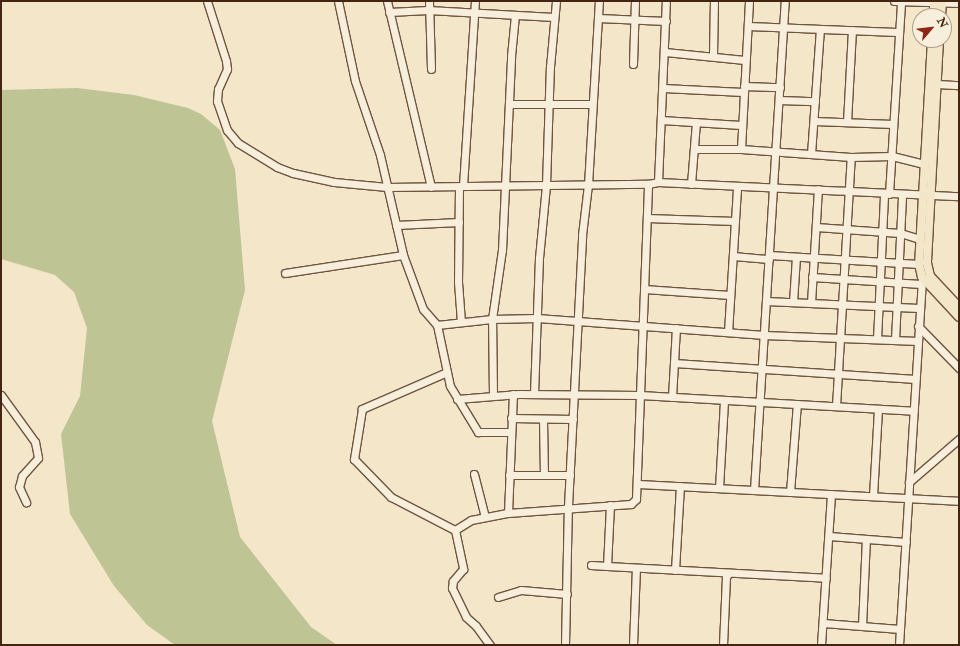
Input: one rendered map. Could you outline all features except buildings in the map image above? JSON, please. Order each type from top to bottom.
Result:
[{"type":"main road","points":[[931,48],[924,164],[927,195],[928,270],[936,284],[959,307]]},
{"type":"main road","points":[[939,48],[937,84],[927,195],[920,239],[919,264],[921,281],[959,317]]},
{"type":"street","points":[[207,1],[226,61],[226,69],[217,91],[217,106],[233,138],[277,167],[293,173],[334,182],[387,187],[648,184],[658,182],[737,187],[818,189],[902,195],[959,196]]},
{"type":"street","points":[[338,1],[355,81],[380,155],[403,255],[423,309],[437,324],[450,386],[478,432],[510,432]]},
{"type":"street","points":[[387,1],[431,187]]},
{"type":"street","points":[[429,1],[428,10],[431,69]]},
{"type":"street","points":[[461,322],[458,288],[459,222],[475,1]]},
{"type":"street","points":[[534,394],[539,258],[546,185],[549,104],[556,1]]},
{"type":"street","points":[[565,645],[568,506],[575,394],[577,321],[582,235],[588,185],[599,1]]},
{"type":"street","points":[[633,64],[635,1]]},
{"type":"street","points":[[658,182],[665,52],[666,1]]},
{"type":"street","points":[[713,56],[714,1]]},
{"type":"street","points":[[741,149],[741,125],[749,1]]},
{"type":"street","points":[[754,490],[785,1]]},
{"type":"street","points":[[894,1],[959,3]]},
{"type":"street","points":[[877,339],[883,232],[892,156],[901,1]]},
{"type":"street","points":[[389,12],[428,10],[554,17]]},
{"type":"street","points":[[493,396],[492,318],[499,279],[515,15]]},
{"type":"street","points":[[598,18],[666,21]]},
{"type":"street","points":[[748,26],[899,32]]},
{"type":"street","points":[[811,154],[820,29]]},
{"type":"street","points":[[847,122],[852,30]]},
{"type":"street","points":[[665,52],[745,60]]},
{"type":"street","points":[[937,84],[959,85]]},
{"type":"street","points":[[663,88],[743,89],[780,87]]},
{"type":"street","points":[[779,100],[815,101]]},
{"type":"street","points":[[509,104],[592,104]]},
{"type":"street","points":[[661,120],[741,125]]},
{"type":"street","points":[[814,121],[893,124]]},
{"type":"street","points":[[691,184],[696,122]]},
{"type":"street","points":[[694,149],[741,149],[852,157],[892,156],[924,164]]},
{"type":"street","points":[[836,406],[847,260],[852,157]]},
{"type":"street","points":[[455,530],[472,520],[508,513],[568,506],[634,502],[637,484],[648,184]]},
{"type":"street","points":[[728,332],[737,187]]},
{"type":"street","points":[[811,303],[818,189]]},
{"type":"street","points":[[895,340],[902,195]]},
{"type":"street","points":[[646,218],[735,222]]},
{"type":"street","points":[[396,225],[459,222]]},
{"type":"street","points":[[816,227],[900,233],[920,239]]},
{"type":"street","points":[[285,273],[403,255]]},
{"type":"street","points":[[733,256],[796,257],[919,264]]},
{"type":"street","points":[[793,302],[796,257]]},
{"type":"street","points":[[812,278],[898,283],[921,281],[899,645]]},
{"type":"street","points":[[644,289],[730,295]]},
{"type":"street","points":[[766,301],[919,308]]},
{"type":"street","points":[[437,324],[492,318],[537,318],[643,324],[764,335],[918,341]]},
{"type":"street","points":[[918,326],[959,368]]},
{"type":"street","points":[[672,397],[676,328]]},
{"type":"street","points":[[674,363],[915,379]]},
{"type":"street","points":[[447,372],[362,409],[354,454],[357,463],[372,475],[386,493],[455,530]]},
{"type":"street","points":[[508,513],[510,432],[513,394]]},
{"type":"street","points":[[457,399],[513,394],[640,395],[914,411]]},
{"type":"street","points":[[1,395],[35,442],[38,458],[22,476],[19,487],[26,502]]},
{"type":"street","points":[[719,488],[724,400]]},
{"type":"street","points":[[790,492],[797,404]]},
{"type":"street","points":[[873,496],[878,409]]},
{"type":"street","points":[[511,418],[573,419]]},
{"type":"street","points":[[543,419],[544,475]]},
{"type":"street","points":[[910,482],[959,439]]},
{"type":"street","points":[[474,474],[482,488],[485,517]]},
{"type":"street","points":[[509,475],[570,475]]},
{"type":"street","points":[[637,484],[959,501]]},
{"type":"street","points":[[675,570],[680,486]]},
{"type":"street","points":[[821,645],[831,494]]},
{"type":"street","points":[[607,566],[610,504]]},
{"type":"street","points":[[455,530],[463,569],[453,581],[452,588],[466,617],[476,626],[490,645]]},
{"type":"street","points":[[828,536],[906,542]]},
{"type":"street","points":[[862,626],[866,539]]},
{"type":"street","points":[[591,565],[826,578]]},
{"type":"street","points":[[633,645],[636,568]]},
{"type":"street","points":[[723,645],[726,577],[729,573]]},
{"type":"street","points":[[498,597],[515,591],[567,594]]},
{"type":"street","points":[[823,623],[900,629]]},
{"type":"green space","points":[[77,88],[134,95],[188,108],[201,114],[220,130],[235,169],[245,290],[212,421],[240,537],[311,627],[337,645],[175,645],[147,625],[114,586],[70,514],[61,434],[80,396],[87,328],[74,292],[55,275],[1,259],[1,90]]}]
